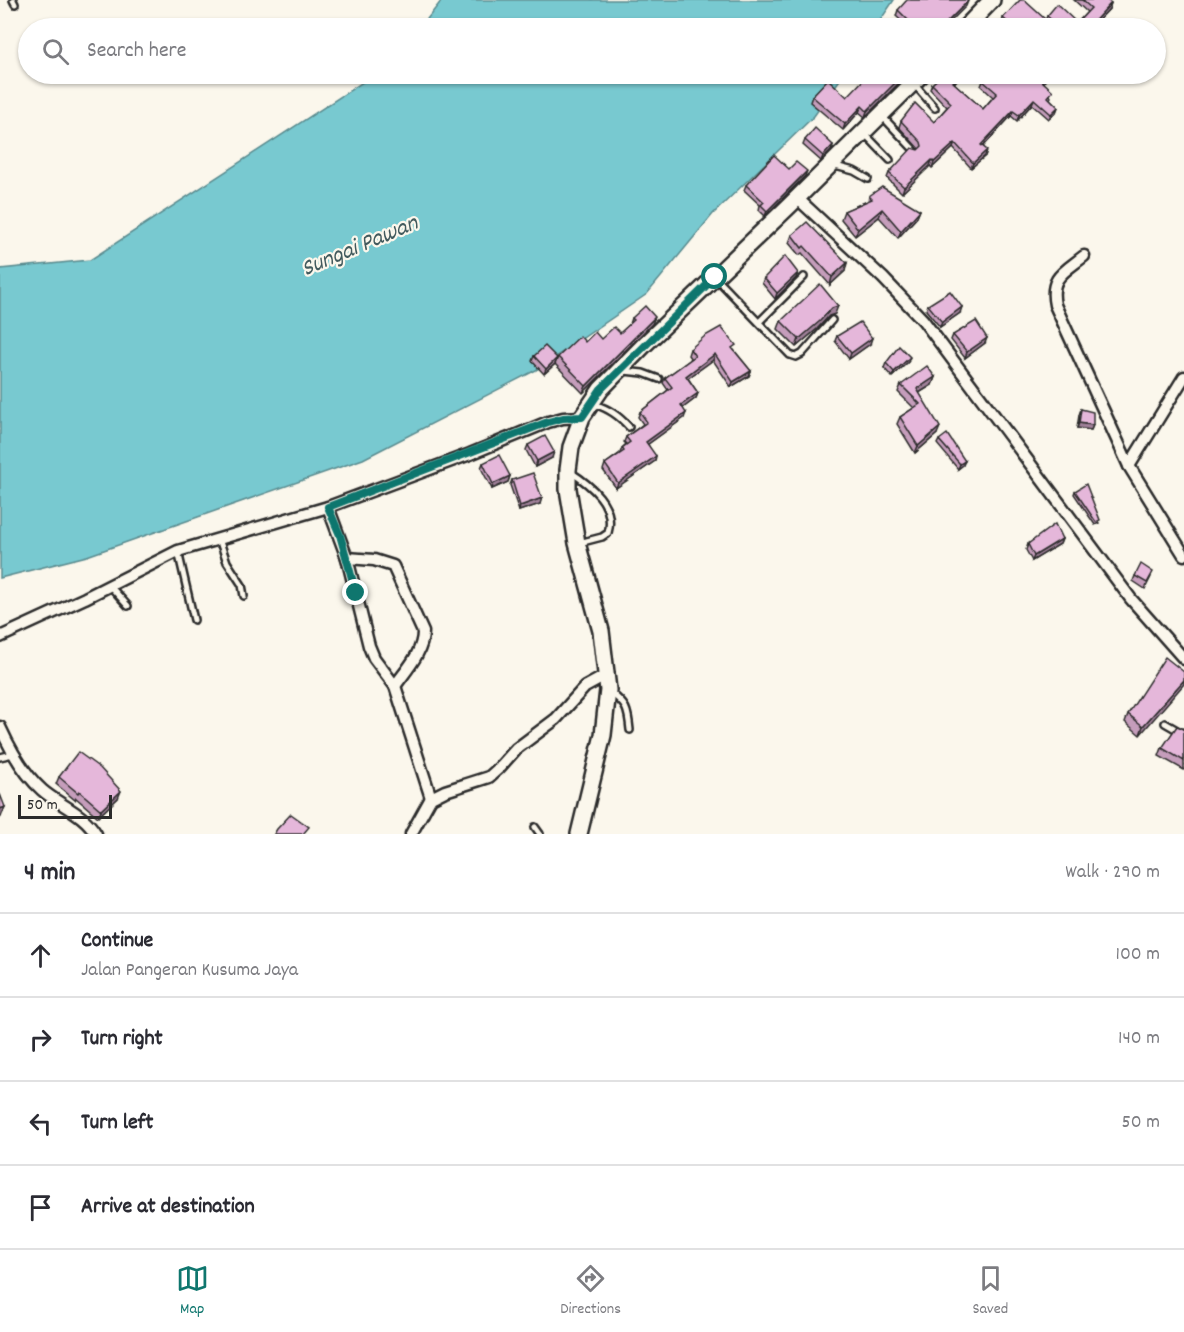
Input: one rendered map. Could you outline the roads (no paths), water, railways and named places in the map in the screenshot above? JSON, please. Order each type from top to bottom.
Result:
[{"type":"street","points":[[977,16],[992,0]]},
{"type":"street","points":[[579,834],[603,735],[607,682],[601,632],[570,512],[568,470],[572,447],[582,417],[590,403],[619,370],[911,84]]},
{"type":"street","points":[[797,198],[884,278],[923,320],[1131,599],[1184,659]]},
{"type":"street","points":[[1084,256],[1058,278],[1053,292],[1055,305],[1129,466],[1184,555]]},
{"type":"street","points":[[1129,466],[1184,377]]},
{"type":"street","points":[[0,636],[110,586],[178,551],[328,507],[460,458],[548,422],[582,417]]},
{"type":"street","points":[[328,507],[347,558],[369,646],[374,658],[395,686],[431,798]]},
{"type":"street","points":[[347,558],[374,560],[393,566],[423,632],[423,640],[418,653],[395,686]]},
{"type":"street","points":[[411,834],[431,798],[445,791],[489,777],[500,768],[516,748],[556,719],[585,687],[607,682]]},
{"type":"street","points":[[0,727],[14,753],[41,789],[90,825],[96,834]]},
{"type":"lane","points":[[921,84],[935,108]]},
{"type":"lane","points":[[880,115],[915,151]]},
{"type":"lane","points":[[863,132],[890,160]]},
{"type":"lane","points":[[830,165],[854,171],[868,180]]},
{"type":"lane","points":[[715,277],[789,355],[796,357],[802,354],[832,320]]},
{"type":"lane","points":[[759,322],[804,278]]},
{"type":"lane","points":[[619,370],[644,373],[659,379]]},
{"type":"lane","points":[[590,403],[619,416],[629,427]]},
{"type":"lane","points":[[568,470],[590,484],[609,512],[611,522],[608,533],[602,537],[577,543]]},
{"type":"lane","points":[[219,539],[227,562],[242,585],[243,596]]},
{"type":"lane","points":[[178,551],[194,620]]},
{"type":"lane","points":[[110,586],[128,606]]},
{"type":"lane","points":[[607,682],[628,711],[630,730]]},
{"type":"lane","points":[[1165,723],[1184,734]]},
{"type":"lane","points":[[0,757],[14,753]]},
{"type":"lane","points":[[535,827],[540,834]]},
{"type":"water","points":[[442,0],[894,0],[882,18],[428,18]]},
{"type":"water","name":"Sungai Pawan","points":[[360,84],[837,84],[814,116],[713,214],[647,294],[536,370],[363,459],[87,556],[0,578],[0,269],[90,260]]}]
